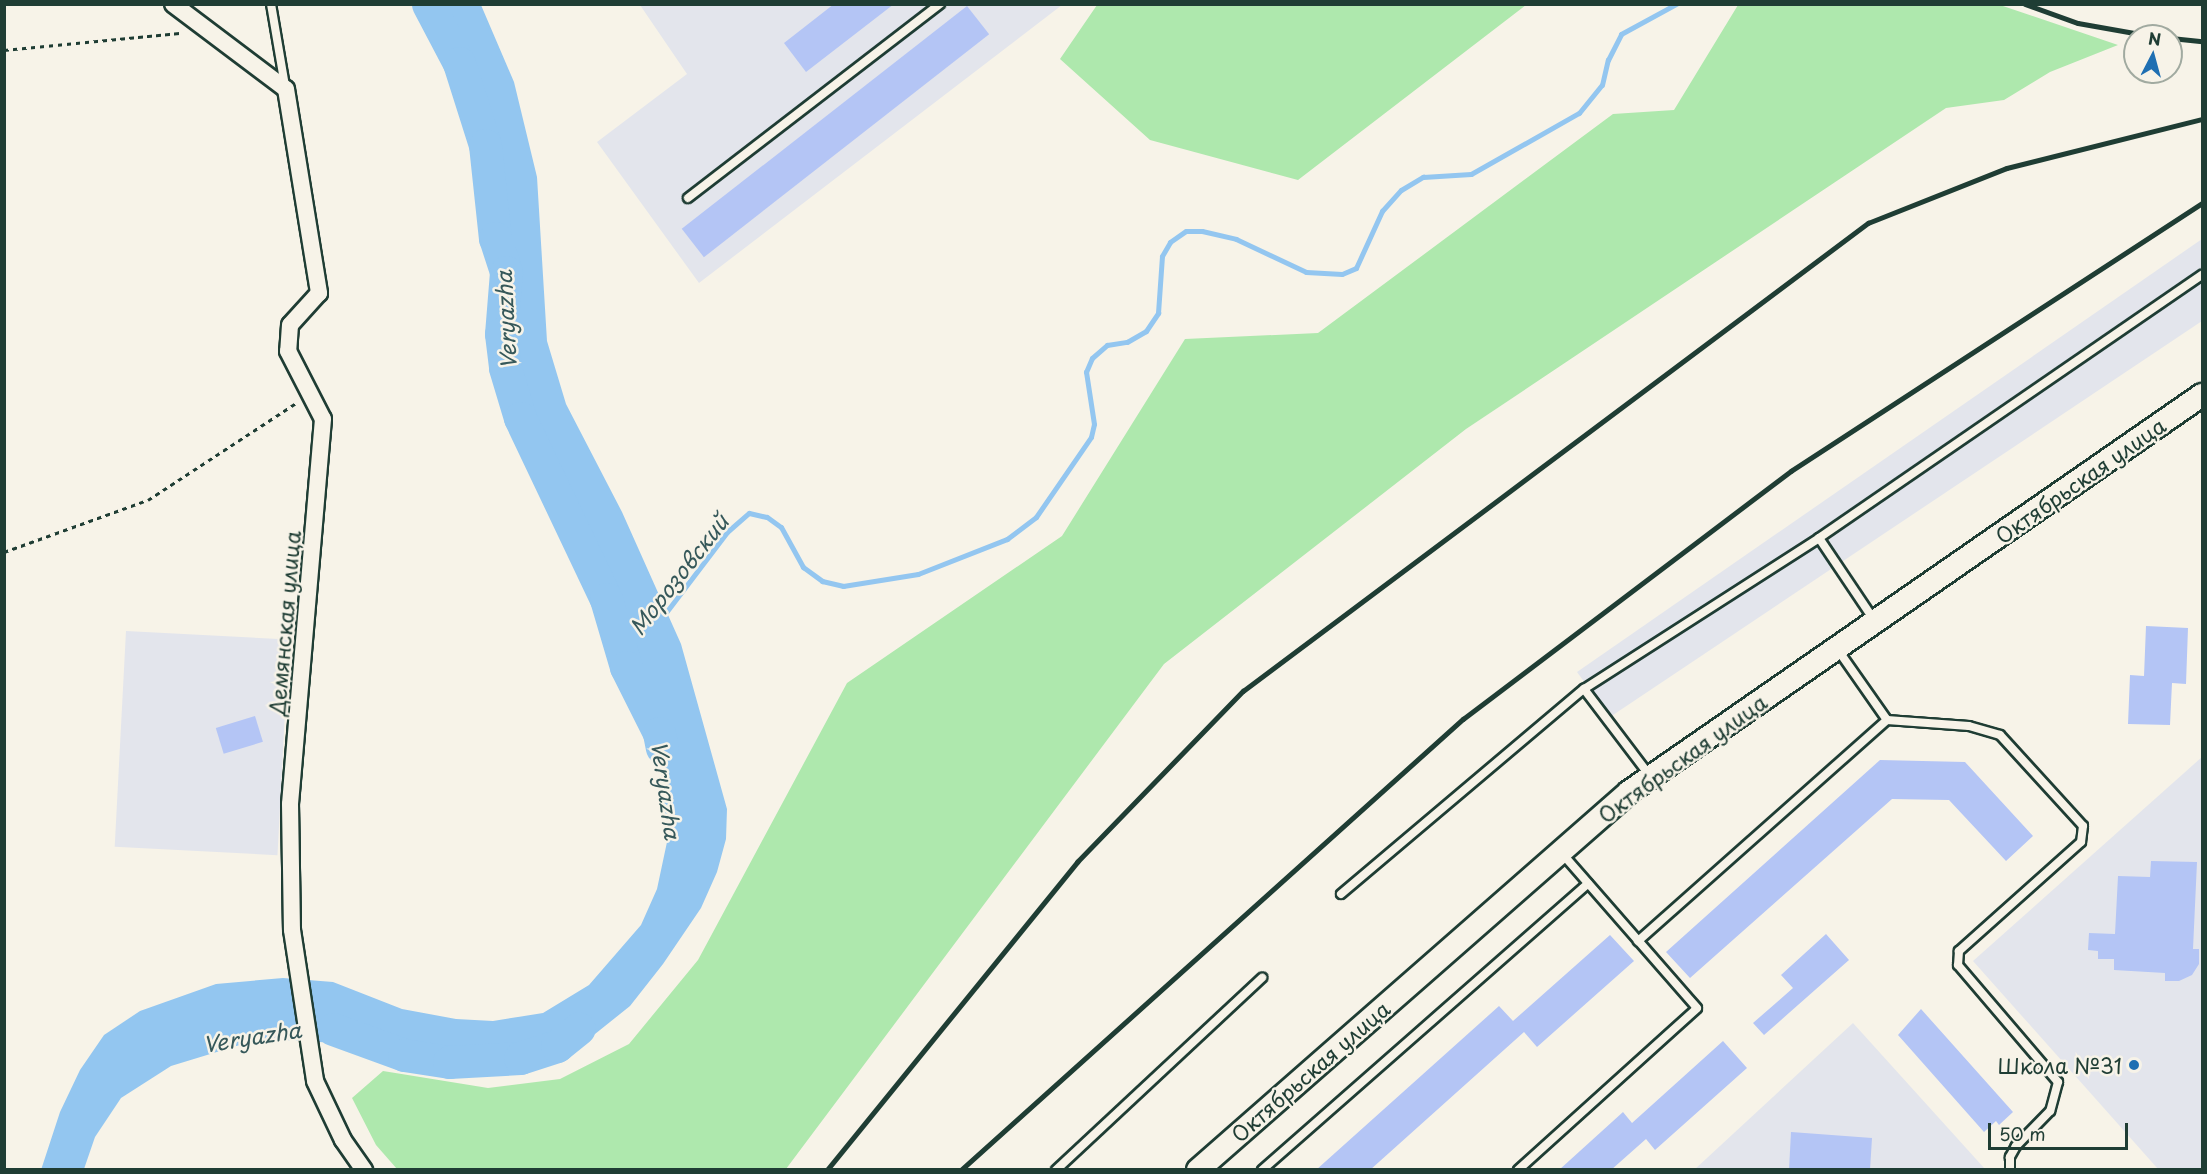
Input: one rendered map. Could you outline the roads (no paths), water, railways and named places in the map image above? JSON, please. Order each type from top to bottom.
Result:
[{"type":"main road","name":"Октябрьская улица","points":[[1198,1170],[1650,776],[2202,395]]},
{"type":"street","points":[[173,4],[286,89]]},
{"type":"street","name":"Демянская улица","points":[[286,89],[319,293],[290,325],[288,351],[308,396],[323,419],[290,804],[292,930],[315,1081],[343,1140],[364,1170]]},
{"type":"lane","points":[[271,4],[286,89]]},
{"type":"lane","points":[[688,198],[940,4]]},
{"type":"lane","points":[[1341,894],[1584,689],[1819,538],[2202,275]]},
{"type":"lane","points":[[1819,538],[1875,621]]},
{"type":"lane","points":[[1837,648],[1887,720]]},
{"type":"lane","points":[[1584,689],[1650,776]]},
{"type":"lane","points":[[1638,941],[1887,720],[1969,726],[2000,735],[2083,826],[2081,842],[1959,951],[1958,965],[2058,1082],[2050,1111],[2016,1146],[2010,1157],[2010,1170]]},
{"type":"lane","points":[[1518,1170],[1697,1008],[1561,852]]},
{"type":"lane","points":[[1262,1170],[1588,884]]},
{"type":"lane","points":[[1056,1170],[1262,978]]},
{"type":"water","points":[[434,5],[481,5],[514,82],[537,177],[547,341],[566,404],[622,512],[681,644],[727,809],[726,839],[717,872],[701,908],[663,964],[630,1006],[595,1034],[550,1050],[499,1057],[435,1055],[389,1047],[292,1040],[243,1044],[171,1066],[121,1098],[95,1137],[84,1169],[41,1170],[60,1112],[80,1070],[104,1035],[140,1011],[216,984],[283,978],[333,982],[402,1009],[456,1019],[493,1021],[543,1013],[589,985],[641,925],[657,889],[667,842],[660,755],[645,703],[586,553],[526,426],[497,341],[493,301],[504,251],[485,106]]},
{"type":"waterway","name":"Veryazha","points":[[428,4],[459,63],[485,145],[495,238],[506,272],[501,334],[505,368],[520,418],[606,599],[626,667],[659,733],[662,748]]},
{"type":"waterway","name":"Морозовский","points":[[664,615],[727,532],[749,513],[767,517],[781,527],[803,567],[822,581],[843,586],[918,574],[1007,539],[1036,517],[1091,437],[1094,424],[1086,372],[1092,358],[1107,345],[1127,342],[1146,331],[1158,313],[1162,256],[1170,242],[1186,231],[1202,231],[1236,239],[1306,272],[1342,274],[1356,268],[1382,211],[1401,190],[1423,177],[1471,174],[1579,113],[1602,85],[1608,60],[1621,34],[1676,4]]},
{"type":"waterway","name":"Veryazha","points":[[333,1029],[404,1055],[449,1062],[520,1058],[557,1046],[579,1028]]},
{"type":"railway","points":[[2025,4],[2078,23],[2123,31]]},
{"type":"railway","points":[[2183,39],[2202,41]]},
{"type":"railway","points":[[827,1170],[1077,862],[1243,691],[1868,223],[2007,168],[2202,119]]},
{"type":"railway","points":[[961,1170],[1463,719],[1791,471],[2202,203]]},
{"type":"place","name":"Школа №31","points":[[2134,1065]]}]
